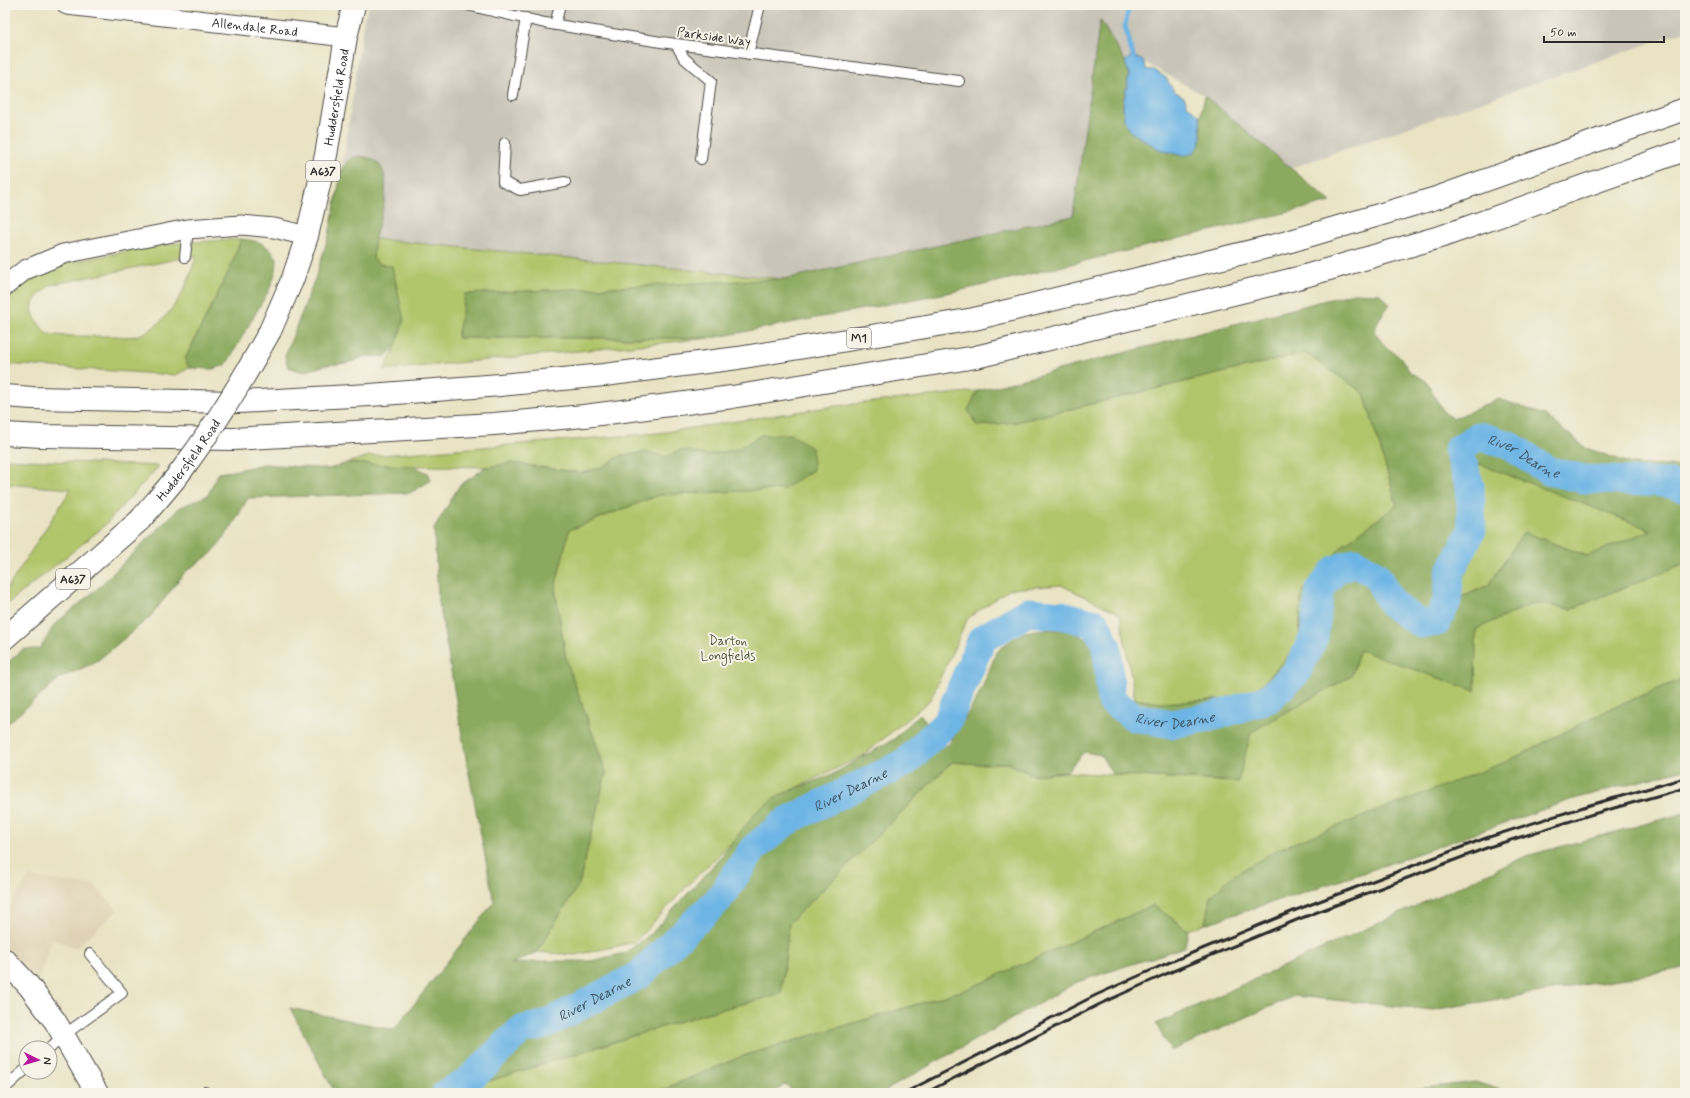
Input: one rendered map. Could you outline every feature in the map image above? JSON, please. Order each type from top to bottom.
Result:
[{"type":"main road","name":"Huddersfield Road","points":[[5,638],[140,520],[187,464],[216,422],[270,331],[293,278],[307,236],[326,155],[346,37],[354,5]]},
{"type":"main road","name":"M1","points":[[5,396],[32,398],[238,402],[370,395],[500,385],[604,375],[738,358],[974,319],[1284,243],[1436,198],[1685,109]]},
{"type":"main road","points":[[5,434],[233,440],[494,424],[584,416],[732,397],[976,357],[1298,278],[1428,240],[1685,150]]},
{"type":"main road","points":[[5,960],[28,986],[55,1021],[57,1040]]},
{"type":"main road","points":[[58,1043],[97,1093]]},
{"type":"street","name":"Allendale Road","points":[[67,5],[346,37]]},
{"type":"street","points":[[5,286],[25,270],[63,254],[188,229],[241,225],[274,228],[307,236]]},
{"type":"lane","name":"Parkside Way","points":[[467,5],[555,25],[676,44],[959,81]]},
{"type":"lane","points":[[555,25],[560,5]]},
{"type":"lane","points":[[748,54],[760,5]]},
{"type":"lane","points":[[513,95],[526,18]]},
{"type":"lane","points":[[676,44],[684,58],[711,81],[701,159]]},
{"type":"lane","points":[[505,143],[503,182],[520,190],[565,182]]},
{"type":"lane","points":[[185,257],[188,229]]},
{"type":"lane","points":[[58,1041],[122,993],[90,954]]},
{"type":"lane","points":[[5,1088],[18,1076]]},
{"type":"shaded area","points":[[370,5],[1685,5],[1685,31],[1291,168],[1205,96],[1133,56],[1125,61],[1100,20],[1073,216],[785,279],[375,239],[386,192],[350,159],[342,169],[364,18]]},
{"type":"shaded area","points":[[29,877],[94,885],[118,910],[76,948],[52,939],[38,982],[5,949],[5,913]]},
{"type":"green space","points":[[1100,20],[1125,61],[1129,75],[1123,104],[1124,120],[1146,140],[1159,149],[1183,156],[1201,137],[1200,116],[1205,96],[1331,202],[967,289],[712,338],[457,338],[465,294],[785,279],[1073,216]]},
{"type":"green space","points":[[361,156],[375,161],[385,176],[385,198],[375,237],[373,259],[379,264],[392,266],[404,320],[396,345],[385,357],[366,356],[348,363],[326,365],[304,372],[288,367],[285,356],[316,276],[329,235],[342,169],[350,159]]},
{"type":"green space","points":[[241,239],[230,269],[185,359],[189,368],[176,375],[5,364],[5,340],[10,331],[5,326],[5,299],[29,281],[67,263],[162,244]],"holes":[[[196,255],[193,267],[183,291],[169,313],[150,330],[136,336],[63,336],[47,334],[33,314],[32,308],[37,297],[51,285]]]},
{"type":"green space","points":[[241,239],[258,242],[266,246],[277,258],[276,271],[269,290],[226,365],[213,369],[189,368],[185,359],[230,269]]},
{"type":"green space","points":[[375,239],[785,279],[465,294],[458,338],[712,338],[384,370],[396,345],[399,297],[395,279],[373,259]]},
{"type":"green space","points":[[1353,293],[1380,294],[1390,304],[1379,319],[1374,332],[1385,346],[1401,358],[1410,372],[1426,381],[1444,412],[1453,419],[1499,399],[1545,415],[1586,448],[1632,464],[1685,467],[1685,563],[1571,609],[1534,603],[1476,629],[1475,691],[1360,650],[1351,676],[1251,732],[1238,782],[1112,774],[1101,755],[1084,752],[1066,772],[1033,775],[1008,763],[980,764],[952,762],[789,923],[781,994],[703,1014],[486,1082],[503,1062],[507,1038],[489,1056],[432,1093],[335,1093],[290,1008],[394,1030],[494,902],[467,764],[438,596],[434,529],[459,486],[486,467],[512,463],[582,473],[601,468],[622,455],[648,452],[665,457],[681,450],[707,455],[738,449],[761,435],[791,434],[812,448],[813,470],[784,489],[659,495],[569,530],[555,588],[566,659],[606,772],[579,884],[537,952],[511,964],[545,961],[591,961],[625,953],[652,933],[720,858],[755,813],[775,797],[833,774],[894,739],[920,714],[947,747],[979,695],[996,653],[1008,642],[1024,632],[1046,629],[1071,631],[1091,641],[1097,662],[1097,693],[1160,703],[1249,698],[1299,645],[1301,594],[1342,546],[1397,505],[1364,393],[1305,353],[1016,422],[977,426],[968,410],[978,391]],"holes":[[[1451,453],[1651,530],[1587,556],[1524,532],[1489,585],[1437,608],[1444,594],[1448,553],[1459,536],[1463,492]]]},
{"type":"green space","name":"Darton Longfields","points":[[1305,353],[1364,393],[1397,505],[1342,546],[1301,594],[1299,645],[1249,698],[1160,703],[1135,699],[1120,614],[1061,585],[1010,589],[968,618],[930,700],[864,755],[779,796],[691,882],[635,942],[576,955],[537,952],[579,884],[606,772],[566,659],[555,588],[569,530],[659,495],[784,489],[761,435],[738,449],[707,455],[681,450],[665,458],[648,452],[622,455],[601,468],[582,473],[512,463],[486,467],[374,465],[347,463],[369,456],[659,433],[835,406],[978,391],[968,410],[977,426],[1016,422]]},
{"type":"green space","points":[[5,459],[159,466],[102,528],[5,606],[5,592],[71,489],[5,484]]},
{"type":"green space","points":[[347,463],[413,466],[428,473],[430,481],[410,493],[248,498],[231,528],[212,553],[185,572],[151,616],[96,662],[60,678],[5,726],[5,665],[23,649],[40,649],[54,625],[97,589],[179,508],[208,495],[218,473],[264,464],[329,469]]},
{"type":"green space","points":[[1478,463],[1652,530],[1587,556],[1524,532],[1489,585],[1452,601],[1485,533]]},
{"type":"green space","points":[[1685,563],[1685,678],[1614,707],[1508,761],[1210,897],[1205,924],[1188,930],[1153,905],[968,989],[743,1056],[654,1093],[471,1093],[486,1082],[703,1014],[781,994],[789,923],[952,762],[980,764],[1008,763],[1033,775],[1066,772],[1237,782],[1251,732],[1351,676],[1360,649],[1475,691],[1476,629],[1534,603],[1571,609]]},
{"type":"green space","points":[[1685,678],[1685,769],[1570,800],[1357,875],[1205,924],[1210,897],[1231,877],[1278,849],[1508,761],[1614,707]]},
{"type":"green space","points":[[1685,813],[1685,968],[1433,1010],[1294,996],[1171,1051],[1156,1024],[1526,856]]},
{"type":"green space","points":[[1153,905],[1188,930],[1185,947],[1077,982],[881,1093],[794,1093],[786,1084],[773,1093],[654,1093],[743,1056],[968,989]]},
{"type":"green space","points":[[1475,1082],[1511,1093],[1383,1093]]},
{"type":"water","points":[[1133,56],[1143,61],[1147,70],[1154,70],[1166,78],[1174,91],[1184,97],[1188,106],[1200,116],[1201,137],[1199,146],[1193,153],[1183,156],[1159,149],[1131,132],[1124,120],[1123,104],[1129,75],[1125,61]]},
{"type":"water","points":[[507,1038],[517,1044],[486,1082],[471,1093],[432,1093],[489,1056]]},
{"type":"waterway","points":[[1129,5],[1125,26],[1133,56]]},
{"type":"waterway","name":"River Dearne","points":[[446,1093],[469,1080],[521,1030],[544,1025],[639,975],[719,899],[754,848],[787,821],[906,762],[947,722],[982,639],[1028,612],[1061,615],[1096,624],[1107,647],[1111,700],[1134,717],[1172,724],[1215,716],[1268,699],[1296,673],[1314,637],[1320,589],[1335,570],[1355,562],[1376,575],[1393,605],[1421,624],[1437,622],[1447,601],[1450,572],[1472,530],[1470,486],[1458,449],[1479,436],[1509,445],[1549,471],[1584,479],[1666,483],[1685,488]]},
{"type":"railway","points":[[904,1093],[1096,995],[1163,965],[1296,910],[1486,838],[1590,805],[1685,778]]},
{"type":"railway","points":[[925,1093],[1100,1004],[1166,974],[1299,919],[1489,847],[1593,814],[1685,788]]}]
